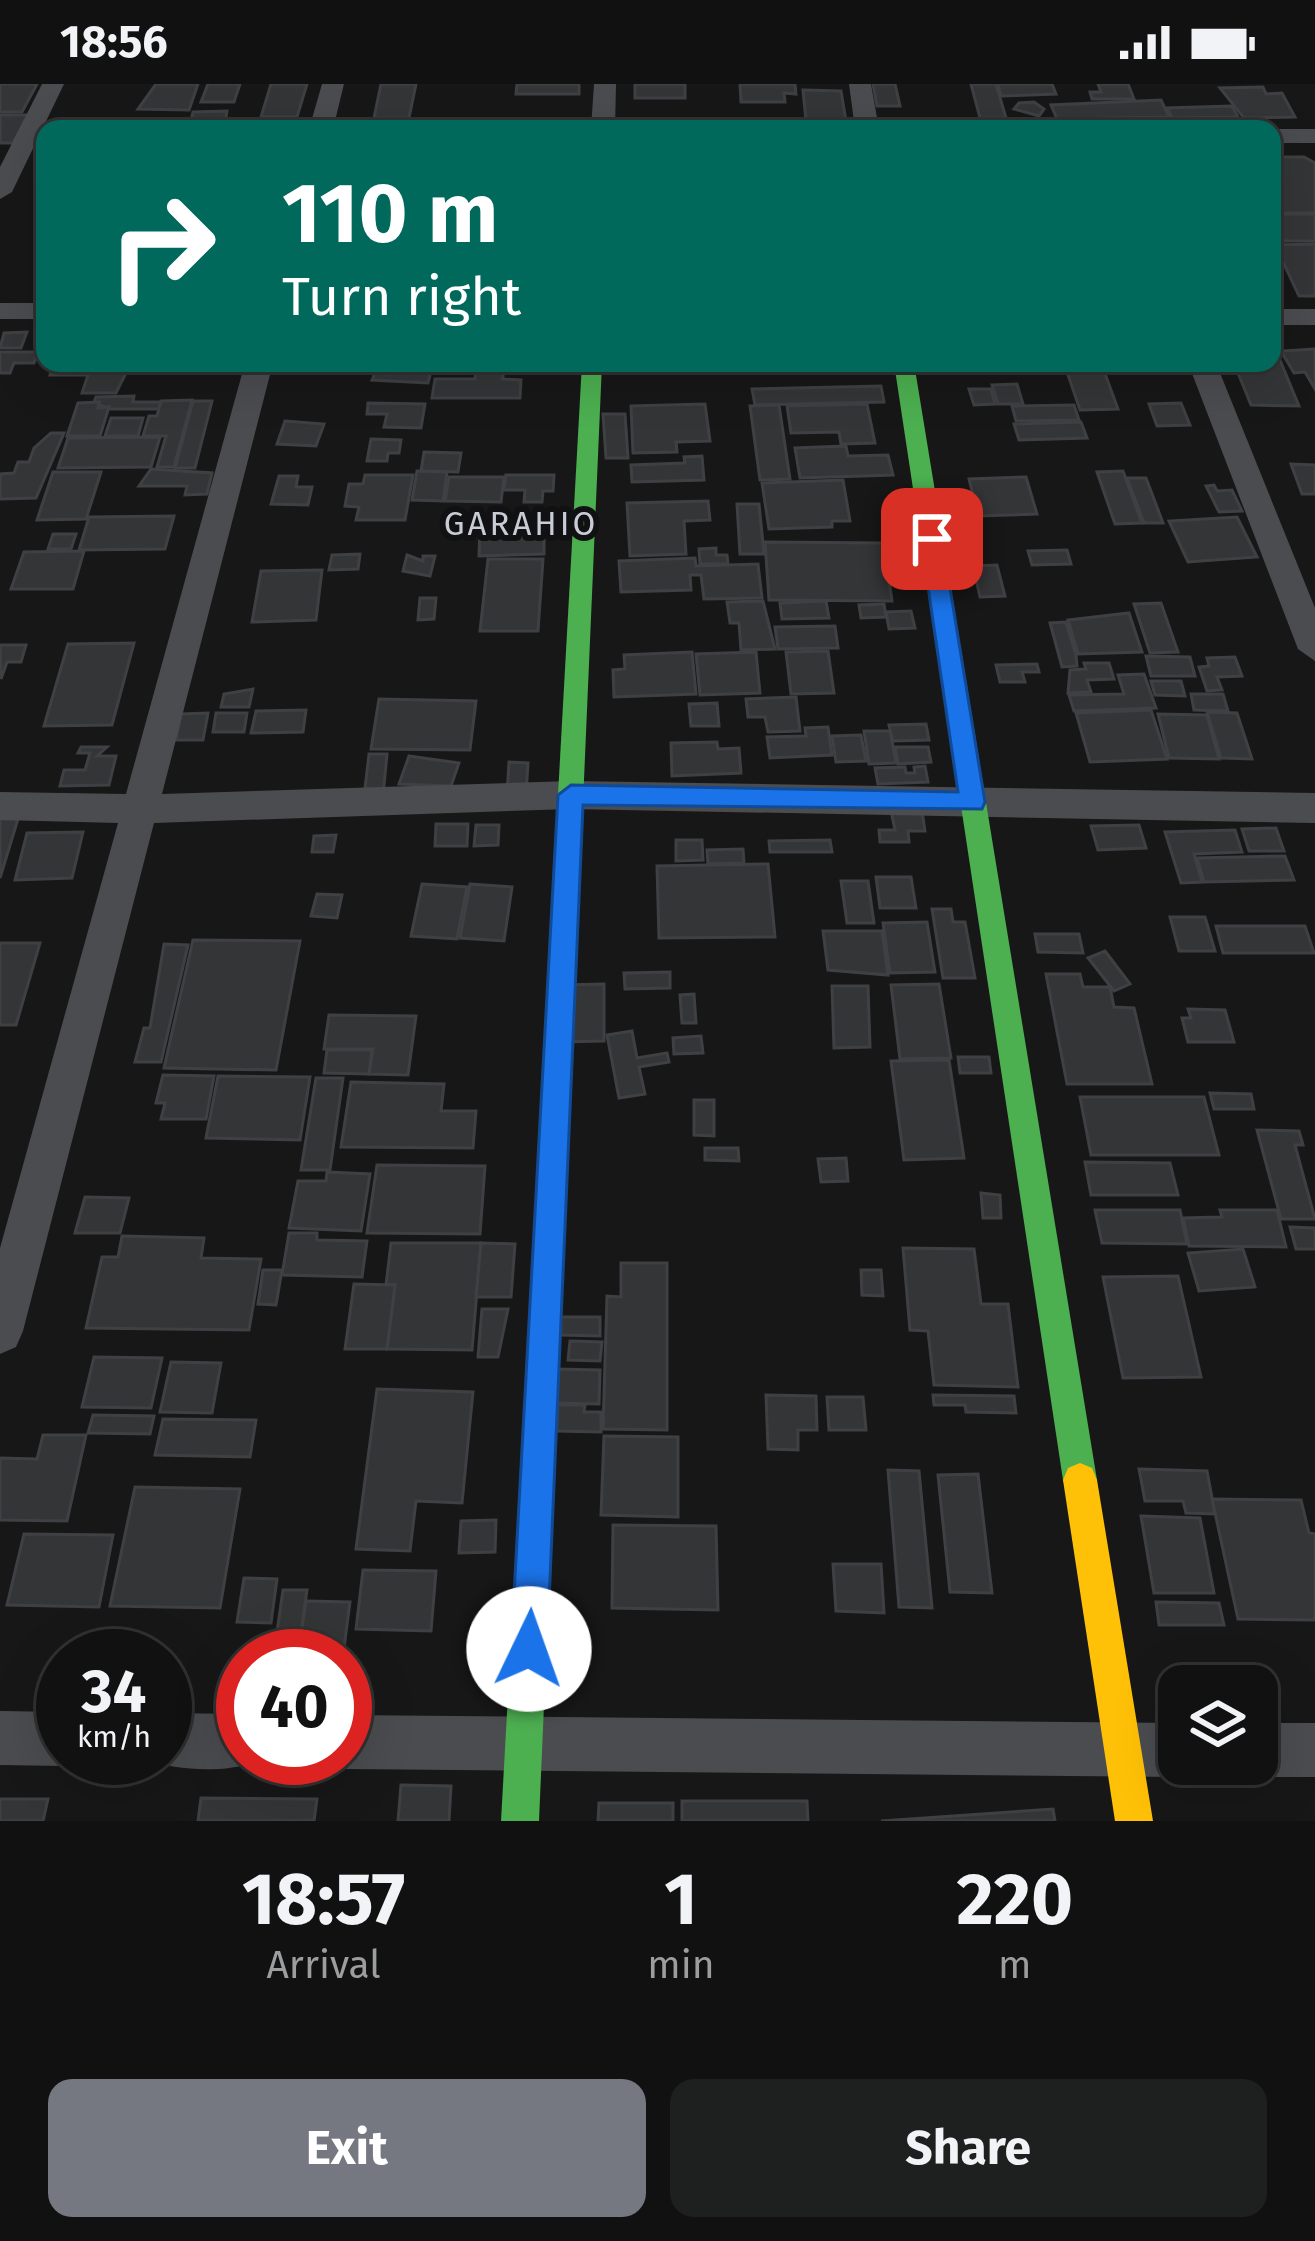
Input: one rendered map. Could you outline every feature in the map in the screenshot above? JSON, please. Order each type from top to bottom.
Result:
[{"type":"street","points":[[0,192],[53,84]]},
{"type":"street","points":[[323,120],[333,84]]},
{"type":"street","points":[[603,120],[605,84]]},
{"type":"street","points":[[860,84],[866,120]]},
{"type":"street","points":[[1281,136],[1315,136]]},
{"type":"street","points":[[0,311],[36,311]]},
{"type":"street","points":[[1281,317],[1315,317]]},
{"type":"street","points":[[0,1331],[257,372]]},
{"type":"street","points":[[520,1821],[592,372]]},
{"type":"street","points":[[905,372],[1134,1821]]},
{"type":"street","points":[[1206,372],[1315,649]]},
{"type":"street","points":[[0,806],[141,809],[571,795],[1315,808]]},
{"type":"street","points":[[0,1738],[36,1739]]},
{"type":"street","points":[[372,1742],[1158,1750]]},
{"type":"street","points":[[1278,1750],[1315,1750]]},
{"type":"building","points":[[0,84],[37,84],[22,112],[0,112]]},
{"type":"building","points":[[156,84],[198,84],[189,110],[138,109]]},
{"type":"building","points":[[208,84],[240,84],[234,102],[201,102]]},
{"type":"building","points":[[271,84],[307,84],[297,117],[261,117]]},
{"type":"building","points":[[381,84],[416,84],[409,118],[374,118]]},
{"type":"building","points":[[517,84],[579,84],[579,94],[516,94]]},
{"type":"building","points":[[635,84],[685,84],[685,98],[635,98]]},
{"type":"building","points":[[740,84],[795,84],[796,94],[784,93],[785,102],[741,102]]},
{"type":"building","points":[[873,84],[895,84],[900,106],[877,106]]},
{"type":"building","points":[[971,84],[996,84],[1006,118],[980,118]]},
{"type":"building","points":[[998,84],[1052,84],[1056,94],[1001,96]]},
{"type":"building","points":[[1098,84],[1128,84],[1134,99],[1092,99],[1090,92],[1101,92]]},
{"type":"building","points":[[1263,87],[1266,94],[1282,93],[1295,117],[1244,118],[1220,88]]},
{"type":"building","points":[[803,90],[841,91],[846,120],[806,120]]},
{"type":"building","points":[[1161,100],[1169,117],[1057,119],[1051,105]]},
{"type":"building","points":[[1034,102],[1044,109],[1039,116],[1014,109],[1019,103]]},
{"type":"building","points":[[1232,106],[1238,117],[1172,118],[1167,108]]},
{"type":"building","points":[[227,111],[226,120],[191,120],[193,112]]},
{"type":"building","points":[[0,115],[28,115],[13,143],[0,143]]},
{"type":"building","points":[[1281,157],[1304,157],[1315,163],[1315,213],[1281,213]]},
{"type":"building","points":[[1281,214],[1315,214],[1315,241],[1281,241]]},
{"type":"building","points":[[1315,244],[1315,296],[1299,296],[1281,258],[1281,245]]},
{"type":"building","points":[[27,332],[21,348],[0,348],[4,333]]},
{"type":"building","points":[[1315,349],[1315,389],[1305,372],[1294,373],[1281,351]]},
{"type":"building","points":[[0,352],[36,352],[34,363],[14,363],[10,373],[0,373]]},
{"type":"building","points":[[1281,363],[1299,406],[1251,405],[1238,372],[1281,372]]},
{"type":"building","points":[[126,372],[116,393],[82,393],[88,375],[50,375]]},
{"type":"building","points":[[431,372],[428,383],[372,380],[375,373]]},
{"type":"building","points":[[476,372],[503,372],[503,379],[521,380],[520,398],[432,398],[435,379],[475,379]]},
{"type":"building","points":[[1067,372],[1104,372],[1118,409],[1080,410]]},
{"type":"building","points":[[1017,384],[1023,404],[998,404],[992,385]]},
{"type":"building","points":[[881,386],[884,402],[755,405],[752,389]]},
{"type":"building","points":[[969,389],[991,389],[995,404],[974,405]]},
{"type":"building","points":[[134,396],[133,402],[161,402],[159,409],[110,409],[94,402],[96,397]]},
{"type":"building","points":[[192,400],[174,467],[157,467],[166,436],[143,436],[149,416],[157,416],[161,401]]},
{"type":"building","points":[[193,401],[212,401],[195,468],[175,468]]},
{"type":"building","points":[[99,402],[98,408],[109,407],[100,436],[67,436],[78,403]]},
{"type":"building","points":[[368,403],[425,404],[421,428],[384,427],[387,414],[367,414]]},
{"type":"building","points":[[1181,403],[1190,425],[1157,426],[1149,404]]},
{"type":"building","points":[[705,404],[710,441],[676,442],[677,452],[633,453],[631,406]]},
{"type":"building","points":[[867,404],[875,443],[841,444],[839,432],[791,433],[787,406]]},
{"type":"building","points":[[779,405],[790,479],[760,480],[750,406]]},
{"type":"building","points":[[1074,405],[1079,420],[1016,421],[1012,406]]},
{"type":"building","points":[[603,414],[625,414],[628,458],[606,458]]},
{"type":"building","points":[[111,418],[143,418],[138,436],[105,436]]},
{"type":"building","points":[[285,421],[324,424],[316,446],[277,444]]},
{"type":"building","points":[[1081,422],[1087,438],[1019,440],[1014,424]]},
{"type":"building","points":[[51,433],[64,433],[36,498],[0,499],[0,474],[14,473],[18,462],[29,462],[34,448]]},
{"type":"building","points":[[160,437],[151,467],[58,468],[68,438]]},
{"type":"building","points":[[371,439],[401,440],[399,453],[388,453],[387,461],[367,461]]},
{"type":"building","points":[[846,446],[848,456],[888,455],[893,475],[800,478],[795,448]]},
{"type":"building","points":[[424,452],[461,453],[458,472],[421,471]]},
{"type":"building","points":[[702,456],[704,480],[632,482],[631,465],[685,463],[684,457]]},
{"type":"building","points":[[1291,464],[1315,465],[1315,494],[1302,494]]},
{"type":"building","points":[[151,469],[212,473],[207,494],[185,495],[187,486],[139,486]]},
{"type":"building","points":[[417,471],[447,472],[443,501],[412,500]]},
{"type":"building","points":[[1123,471],[1142,523],[1115,524],[1097,472]]},
{"type":"building","points":[[53,472],[101,472],[86,519],[37,520]]},
{"type":"building","points":[[365,475],[413,475],[405,520],[356,520],[359,507],[345,506],[349,484],[363,484]]},
{"type":"building","points":[[506,475],[554,475],[553,491],[543,491],[542,502],[524,502],[525,490],[504,490]]},
{"type":"building","points":[[279,476],[298,476],[296,487],[312,487],[308,505],[271,504]]},
{"type":"building","points":[[449,477],[504,477],[501,502],[445,501]]},
{"type":"building","points":[[1026,477],[1037,514],[978,516],[969,479]]},
{"type":"building","points":[[1127,478],[1146,478],[1163,523],[1144,523]]},
{"type":"building","points":[[843,480],[850,521],[832,521],[832,527],[769,529],[762,483]]},
{"type":"building","points":[[1214,485],[1217,491],[1232,490],[1242,511],[1219,512],[1206,486]]},
{"type":"building","points":[[708,501],[710,520],[684,521],[686,554],[630,556],[627,503]]},
{"type":"building","points":[[737,504],[759,504],[764,554],[740,554]]},
{"type":"building","points":[[174,516],[165,549],[79,550],[89,517]]},
{"type":"building","points":[[1237,517],[1257,557],[1188,562],[1169,521]]},
{"type":"building","points":[[544,524],[544,554],[479,556],[480,526]]},
{"type":"building","points":[[53,534],[76,534],[71,549],[48,549]]},
{"type":"building","points":[[765,542],[884,543],[892,601],[769,600]]},
{"type":"building","points":[[716,548],[716,555],[727,555],[728,564],[700,564],[699,549]]},
{"type":"building","points":[[1067,550],[1071,564],[1032,565],[1028,551]]},
{"type":"building","points":[[84,551],[73,589],[11,589],[24,552]]},
{"type":"building","points":[[360,554],[358,569],[329,570],[332,555]]},
{"type":"building","points":[[407,555],[423,561],[423,556],[435,556],[430,576],[403,571]]},
{"type":"building","points":[[695,558],[696,566],[758,564],[762,598],[704,599],[701,575],[690,575],[691,590],[621,592],[619,561]]},
{"type":"building","points":[[488,559],[543,559],[538,631],[480,631]]},
{"type":"building","points":[[997,565],[1005,596],[980,597],[973,566]]},
{"type":"building","points":[[322,570],[316,620],[252,622],[261,571]]},
{"type":"building","points":[[420,598],[436,598],[434,619],[418,620]]},
{"type":"building","points":[[763,601],[775,649],[741,650],[739,623],[730,623],[727,602]]},
{"type":"building","points":[[826,601],[829,618],[782,619],[780,603]]},
{"type":"building","points":[[1161,603],[1178,652],[1150,653],[1134,604]]},
{"type":"building","points":[[884,604],[886,617],[861,618],[859,605]]},
{"type":"building","points":[[911,611],[915,628],[889,629],[886,612]]},
{"type":"building","points":[[1129,613],[1142,652],[1078,654],[1068,620]]},
{"type":"building","points":[[1066,622],[1077,666],[1062,667],[1050,623]]},
{"type":"building","points":[[835,626],[838,648],[778,649],[775,627]]},
{"type":"building","points":[[134,643],[112,725],[44,726],[68,644]]},
{"type":"building","points":[[0,645],[26,645],[21,662],[7,662],[1,679]]},
{"type":"building","points":[[828,651],[834,693],[791,694],[786,652]]},
{"type":"building","points":[[692,652],[696,694],[614,697],[613,670],[625,669],[624,655]]},
{"type":"building","points":[[756,652],[760,693],[700,695],[696,654]]},
{"type":"building","points":[[1146,656],[1190,657],[1195,676],[1151,676]]},
{"type":"building","points":[[1235,657],[1242,676],[1217,677],[1222,690],[1207,691],[1199,667],[1209,666],[1207,658]]},
{"type":"building","points":[[1084,663],[1109,663],[1114,679],[1087,680],[1091,692],[1068,693],[1070,670],[1086,669]]},
{"type":"building","points":[[1037,664],[1039,672],[1022,672],[1025,682],[1000,682],[996,665]]},
{"type":"building","points":[[1144,674],[1156,708],[1074,711],[1069,695],[1124,694],[1118,675]]},
{"type":"building","points":[[1151,681],[1181,681],[1185,696],[1155,695]]},
{"type":"building","points":[[253,689],[249,707],[221,707],[224,694]]},
{"type":"building","points":[[1191,694],[1223,694],[1228,711],[1194,710]]},
{"type":"building","points":[[796,697],[800,731],[768,732],[765,717],[748,717],[746,699]]},
{"type":"building","points":[[379,699],[476,701],[470,750],[371,749]]},
{"type":"building","points":[[717,703],[719,726],[691,726],[689,704]]},
{"type":"building","points":[[306,710],[303,732],[251,733],[256,711]]},
{"type":"building","points":[[1151,710],[1167,759],[1090,762],[1076,713]]},
{"type":"building","points":[[1207,712],[1237,713],[1252,759],[1221,758]]},
{"type":"building","points":[[208,713],[203,740],[176,740],[181,714]]},
{"type":"building","points":[[216,713],[247,713],[244,732],[213,732]]},
{"type":"building","points":[[1158,714],[1207,715],[1219,759],[1169,758]]},
{"type":"building","points":[[926,724],[929,740],[893,741],[889,725]]},
{"type":"building","points":[[828,727],[832,755],[770,758],[767,737],[806,736],[805,728]]},
{"type":"building","points":[[864,731],[890,731],[896,763],[869,764]]},
{"type":"building","points":[[861,735],[866,761],[836,762],[832,736]]},
{"type":"building","points":[[717,742],[718,749],[739,748],[741,773],[672,776],[671,743]]},
{"type":"building","points":[[81,747],[107,747],[97,756],[116,756],[109,785],[60,786],[64,770],[85,770],[90,753],[78,753]]},
{"type":"building","points":[[895,747],[928,747],[931,762],[898,764]]},
{"type":"building","points":[[369,754],[387,754],[383,796],[364,797]]},
{"type":"building","points":[[409,756],[459,763],[451,786],[399,784]]},
{"type":"building","points":[[509,762],[528,763],[526,795],[507,795]]},
{"type":"building","points":[[925,766],[928,782],[878,784],[875,768],[905,767],[906,773],[915,773],[914,767]]},
{"type":"building","points":[[891,811],[922,811],[925,831],[908,831],[909,842],[880,842],[879,830],[895,830]]},
{"type":"building","points":[[0,819],[18,819],[0,878]]},
{"type":"building","points":[[436,824],[468,824],[467,846],[435,846]]},
{"type":"building","points":[[476,825],[499,825],[498,845],[474,846]]},
{"type":"building","points":[[1139,825],[1146,848],[1098,850],[1091,826]]},
{"type":"building","points":[[1276,828],[1284,851],[1249,851],[1242,829]]},
{"type":"building","points":[[1235,830],[1242,852],[1194,854],[1202,882],[1181,883],[1165,832]]},
{"type":"building","points":[[83,832],[72,878],[15,880],[27,833]]},
{"type":"building","points":[[336,835],[333,852],[312,852],[314,836]]},
{"type":"building","points":[[676,840],[702,840],[703,860],[676,861]]},
{"type":"building","points":[[830,840],[832,852],[770,852],[769,841]]},
{"type":"building","points":[[743,849],[744,863],[708,864],[707,850]]},
{"type":"building","points":[[1285,856],[1294,880],[1204,882],[1197,858]]},
{"type":"building","points":[[768,864],[775,937],[659,938],[657,866]]},
{"type":"building","points":[[876,877],[911,877],[916,908],[880,908]]},
{"type":"building","points":[[841,881],[868,881],[874,923],[847,923]]},
{"type":"building","points":[[422,884],[467,887],[457,939],[411,936]]},
{"type":"building","points":[[470,884],[512,887],[504,941],[460,938]]},
{"type":"building","points":[[317,894],[342,895],[337,918],[311,916]]},
{"type":"building","points":[[932,909],[951,909],[953,922],[965,922],[975,978],[943,978]]},
{"type":"building","points":[[1170,917],[1205,917],[1215,951],[1179,951]]},
{"type":"building","points":[[927,922],[935,972],[890,973],[883,923]]},
{"type":"building","points":[[1216,926],[1305,926],[1314,953],[1223,953]]},
{"type":"building","points":[[823,931],[882,931],[888,975],[828,970]]},
{"type":"building","points":[[1035,934],[1079,934],[1083,953],[1038,952]]},
{"type":"building","points":[[193,940],[300,941],[276,1070],[164,1068]]},
{"type":"building","points":[[0,943],[40,943],[16,1025],[0,1025]]},
{"type":"building","points":[[164,944],[188,945],[161,1062],[135,1062],[144,1028],[150,1028]]},
{"type":"building","points":[[1105,951],[1130,984],[1114,991],[1088,958]]},
{"type":"building","points":[[670,972],[670,988],[625,989],[624,973]]},
{"type":"building","points":[[1046,974],[1080,974],[1083,987],[1110,987],[1114,1007],[1134,1008],[1152,1084],[1067,1084]]},
{"type":"building","points":[[604,984],[604,1041],[561,1042],[561,985]]},
{"type":"building","points":[[939,984],[951,1058],[900,1059],[891,985]]},
{"type":"building","points":[[832,986],[868,986],[870,1047],[834,1048]]},
{"type":"building","points":[[694,994],[696,1023],[682,1023],[680,995]]},
{"type":"building","points":[[1188,1009],[1225,1010],[1234,1042],[1188,1042],[1182,1018],[1191,1018]]},
{"type":"building","points":[[329,1015],[416,1016],[408,1075],[369,1074],[373,1049],[324,1049]]},
{"type":"building","points":[[632,1031],[637,1058],[667,1053],[669,1062],[639,1067],[645,1094],[619,1098],[607,1035]]},
{"type":"building","points":[[701,1036],[703,1053],[674,1054],[673,1038]]},
{"type":"building","points":[[327,1050],[372,1050],[369,1074],[324,1073]]},
{"type":"building","points":[[958,1057],[989,1057],[991,1073],[960,1073]]},
{"type":"building","points":[[949,1060],[964,1158],[904,1160],[891,1061]]},
{"type":"building","points":[[163,1075],[214,1076],[206,1119],[161,1119],[165,1103],[156,1103]]},
{"type":"building","points":[[218,1076],[310,1077],[300,1140],[206,1138]]},
{"type":"building","points":[[316,1078],[343,1078],[330,1170],[301,1170]]},
{"type":"building","points":[[351,1082],[444,1084],[441,1111],[476,1111],[473,1148],[341,1147]]},
{"type":"building","points":[[1210,1093],[1251,1094],[1254,1109],[1214,1109]]},
{"type":"building","points":[[1080,1097],[1204,1097],[1219,1155],[1091,1155]]},
{"type":"building","points":[[694,1100],[714,1100],[714,1136],[694,1135]]},
{"type":"building","points":[[1257,1130],[1299,1131],[1303,1145],[1295,1145],[1315,1219],[1281,1219]]},
{"type":"building","points":[[705,1148],[738,1148],[739,1161],[705,1160]]},
{"type":"building","points":[[846,1158],[848,1181],[821,1182],[818,1159]]},
{"type":"building","points":[[1085,1162],[1170,1163],[1178,1195],[1091,1195]]},
{"type":"building","points":[[377,1165],[485,1166],[480,1234],[367,1233]]},
{"type":"building","points":[[327,1172],[370,1174],[361,1231],[289,1228],[298,1181],[326,1181]]},
{"type":"building","points":[[981,1193],[1000,1195],[1001,1218],[983,1218]]},
{"type":"building","points":[[85,1197],[129,1198],[120,1233],[75,1233]]},
{"type":"building","points":[[1095,1210],[1180,1210],[1187,1244],[1102,1243]]},
{"type":"building","points":[[1220,1210],[1277,1210],[1286,1247],[1189,1246],[1183,1218],[1222,1217]]},
{"type":"building","points":[[1290,1227],[1315,1228],[1315,1249],[1296,1249]]},
{"type":"building","points":[[289,1233],[317,1233],[317,1240],[367,1241],[362,1277],[282,1275]]},
{"type":"building","points":[[122,1236],[204,1238],[201,1258],[261,1259],[249,1330],[86,1328],[102,1257],[118,1257]]},
{"type":"building","points":[[391,1243],[481,1243],[472,1350],[387,1349],[395,1285],[386,1285]]},
{"type":"building","points":[[481,1243],[515,1244],[511,1297],[476,1297]]},
{"type":"building","points":[[903,1248],[974,1249],[981,1304],[1008,1304],[1018,1387],[934,1385],[928,1331],[910,1330]]},
{"type":"building","points":[[1243,1249],[1255,1287],[1199,1291],[1188,1253]]},
{"type":"building","points":[[621,1263],[667,1263],[667,1430],[603,1429],[607,1296],[621,1297]]},
{"type":"building","points":[[263,1270],[282,1270],[276,1305],[258,1304]]},
{"type":"building","points":[[861,1270],[881,1270],[883,1296],[862,1295]]},
{"type":"building","points":[[1178,1276],[1201,1377],[1123,1378],[1103,1277]]},
{"type":"building","points":[[354,1284],[395,1285],[387,1349],[345,1349]]},
{"type":"building","points":[[482,1309],[508,1309],[498,1357],[478,1357]]},
{"type":"building","points":[[560,1317],[600,1317],[600,1336],[561,1335]]},
{"type":"building","points":[[570,1341],[602,1342],[600,1361],[568,1360]]},
{"type":"building","points":[[94,1357],[162,1358],[151,1408],[82,1407]]},
{"type":"building","points":[[171,1362],[221,1363],[212,1413],[160,1412]]},
{"type":"building","points":[[554,1369],[600,1370],[599,1404],[553,1403]]},
{"type":"building","points":[[377,1389],[473,1392],[462,1503],[416,1501],[410,1551],[356,1549]]},
{"type":"building","points":[[766,1395],[816,1396],[817,1430],[798,1430],[798,1450],[768,1449]]},
{"type":"building","points":[[933,1395],[1014,1396],[1016,1413],[966,1412],[965,1405],[934,1405]]},
{"type":"building","points":[[827,1397],[863,1397],[866,1430],[829,1430]]},
{"type":"building","points":[[558,1405],[585,1405],[584,1412],[601,1412],[601,1432],[557,1431]]},
{"type":"building","points":[[93,1415],[154,1416],[150,1434],[88,1433]]},
{"type":"building","points":[[163,1419],[256,1420],[250,1457],[155,1455]]},
{"type":"building","points":[[43,1435],[86,1435],[67,1521],[0,1520],[0,1458],[37,1459]]},
{"type":"building","points":[[604,1436],[678,1437],[678,1517],[601,1515]]},
{"type":"building","points":[[1139,1469],[1207,1471],[1215,1514],[1186,1513],[1183,1501],[1145,1501]]},
{"type":"building","points":[[888,1470],[919,1471],[932,1608],[899,1607]]},
{"type":"building","points":[[978,1474],[992,1593],[950,1592],[938,1475]]},
{"type":"building","points":[[135,1487],[240,1489],[220,1608],[110,1606]]},
{"type":"building","points":[[1212,1499],[1301,1500],[1309,1533],[1315,1534],[1315,1620],[1238,1619]]},
{"type":"building","points":[[1141,1516],[1200,1518],[1214,1593],[1154,1593]]},
{"type":"building","points":[[496,1520],[495,1552],[459,1553],[461,1521]]},
{"type":"building","points":[[613,1525],[716,1526],[718,1610],[612,1608]]},
{"type":"building","points":[[24,1534],[113,1535],[99,1607],[7,1605]]},
{"type":"building","points":[[833,1564],[881,1564],[884,1613],[836,1611]]},
{"type":"building","points":[[363,1570],[436,1571],[431,1631],[356,1629]]},
{"type":"building","points":[[244,1578],[277,1579],[271,1623],[237,1622]]},
{"type":"building","points":[[283,1590],[307,1590],[301,1629],[277,1629]]},
{"type":"building","points":[[306,1601],[350,1602],[346,1629],[302,1629]]},
{"type":"building","points":[[1156,1602],[1219,1603],[1224,1625],[1159,1625]]},
{"type":"building","points":[[401,1785],[451,1786],[449,1821],[398,1821]]},
{"type":"building","points":[[201,1798],[317,1799],[314,1821],[198,1821]]},
{"type":"building","points":[[0,1799],[48,1799],[43,1821],[0,1821]]},
{"type":"building","points":[[682,1801],[807,1801],[808,1821],[682,1821]]},
{"type":"building","points":[[599,1803],[673,1803],[673,1821],[598,1821]]},
{"type":"building","points":[[1053,1809],[1055,1821],[881,1821]]},
{"type":"traffic: fast","points":[[520,1821],[592,372]]},
{"type":"traffic: fast","points":[[905,372],[1080,1480]]},
{"type":"traffic: slow","points":[[1080,1480],[1134,1821]]},
{"type":"district","name":"GARAHIO","points":[[521,524]]},
{"type":"route","points":[[529,1649],[571,795],[973,802],[932,539]]}]
